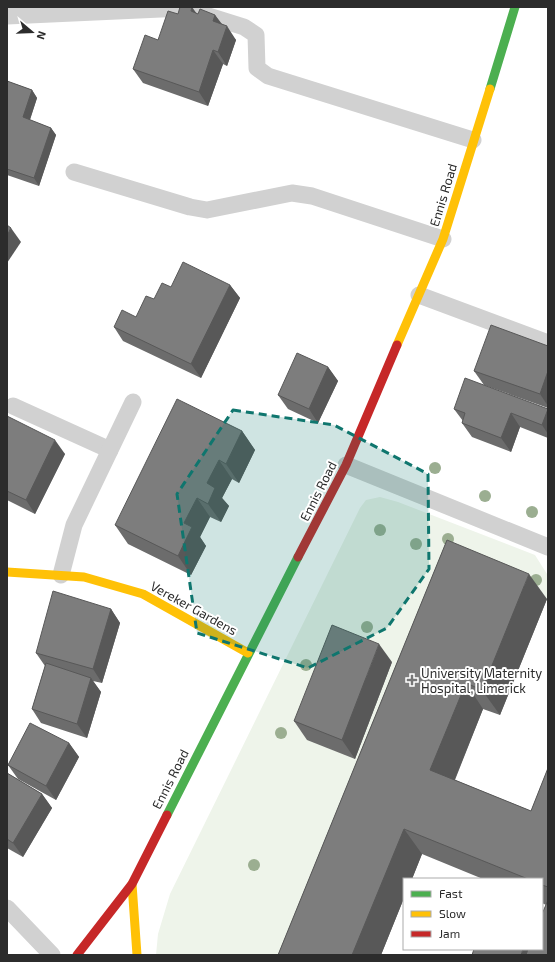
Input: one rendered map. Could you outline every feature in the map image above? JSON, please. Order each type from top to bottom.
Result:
[{"type":"main road","name":"Ennis Road","points":[[77,955],[132,884],[248,653],[346,465],[443,239],[514,7]]},
{"type":"main road","name":"Vereker Gardens","points":[[7,572],[84,577],[143,594],[248,653]]},
{"type":"main road","points":[[132,884],[137,955]]},
{"type":"lane","points":[[7,16],[183,8],[244,26],[256,35],[257,68],[268,76],[473,140]]},
{"type":"lane","points":[[74,172],[190,207],[207,210],[292,193],[312,196],[443,239]]},
{"type":"lane","points":[[419,295],[548,343]]},
{"type":"lane","points":[[61,575],[74,525],[134,402]]},
{"type":"lane","points":[[13,406],[110,450]]},
{"type":"lane","points":[[346,465],[548,547]]},
{"type":"lane","points":[[7,908],[52,955]]},
{"type":"highlighted area","points":[[233,410],[334,425],[428,474],[429,569],[387,628],[308,668],[197,633],[177,494]]},
{"type":"shaded area","points":[[380,497],[398,502],[535,555],[547,574],[547,599],[465,566],[306,955],[156,955],[158,934],[170,894],[360,508],[366,500]]},
{"type":"building","points":[[180,7],[192,7],[191,11],[198,14],[200,9],[215,15],[213,21],[227,26],[218,52],[213,50],[199,92],[133,69],[145,35],[158,40],[168,11],[178,14]]},
{"type":"building","points":[[7,81],[32,90],[23,117],[51,128],[34,178],[7,169]]},
{"type":"building","points":[[7,225],[11,228],[7,235]]},
{"type":"building","points":[[183,262],[230,285],[191,364],[114,327],[122,310],[136,317],[146,296],[154,299],[162,283],[171,287]]},
{"type":"building","points":[[491,325],[548,346],[548,371],[540,394],[474,371]]},
{"type":"building","points":[[297,353],[328,367],[309,409],[278,395]]},
{"type":"building","points":[[465,378],[548,409],[542,425],[511,413],[501,438],[462,423],[465,413],[454,409]]},
{"type":"building","points":[[177,399],[242,431],[226,464],[219,460],[207,483],[215,488],[208,504],[197,498],[184,523],[192,527],[178,556],[115,525]]},
{"type":"building","points":[[7,416],[55,440],[26,500],[7,491]]},
{"type":"building","points":[[447,540],[529,574],[482,690],[466,683],[430,770],[531,811],[548,768],[548,887],[543,885],[543,878],[526,878],[404,829],[352,955],[278,955]]},
{"type":"building","points":[[53,591],[111,609],[93,669],[36,653]]},
{"type":"building","points":[[332,625],[379,644],[342,740],[294,721]]},
{"type":"building","points":[[46,663],[91,678],[77,724],[32,709]]},
{"type":"building","points":[[30,723],[69,743],[46,786],[8,765]]},
{"type":"building","points":[[7,773],[42,794],[13,843],[7,839]]},
{"type":"building","points":[[548,900],[548,955],[526,955],[528,950],[543,950],[543,912]]},
{"type":"building","points":[[474,950],[523,950],[521,955],[472,955]]},
{"type":"traffic: fast","points":[[490,89],[515,7]]},
{"type":"traffic: fast","points":[[167,815],[298,557]]},
{"type":"traffic: slow","points":[[397,345],[443,239],[490,89]]},
{"type":"traffic: slow","points":[[7,572],[84,577],[143,594],[248,653]]},
{"type":"traffic: slow","points":[[132,884],[137,955]]},
{"type":"traffic: jam","points":[[298,557],[346,465],[397,345]]},
{"type":"traffic: jam","points":[[77,955],[132,884],[167,815]]},
{"type":"place","name":"University Maternity Hospital, Limerick","points":[[412,680]]}]
